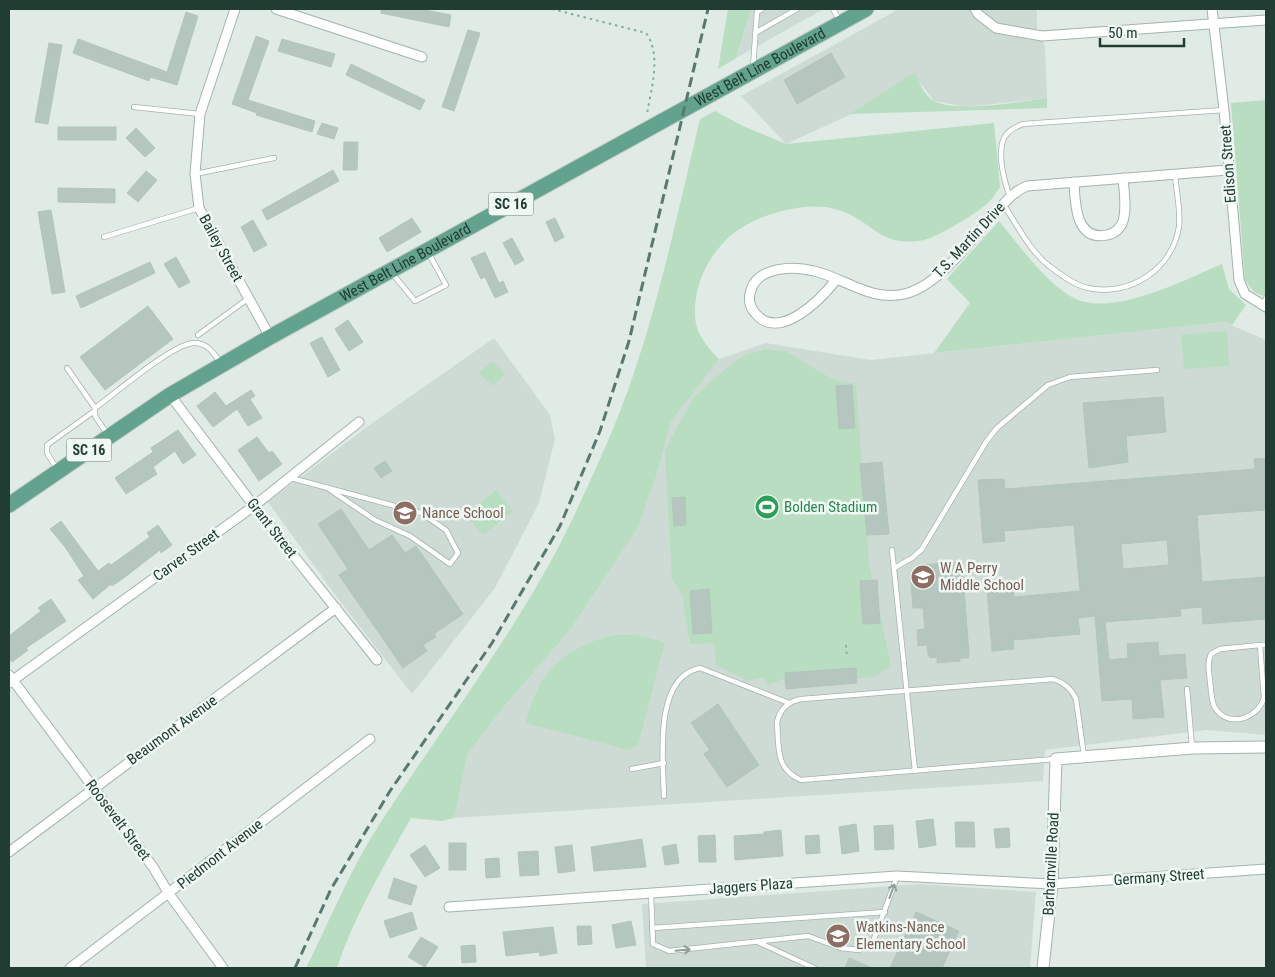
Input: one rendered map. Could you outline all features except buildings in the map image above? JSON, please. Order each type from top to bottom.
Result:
[{"type":"main road","name":"West Belt Line Boulevard","points":[[9,505],[170,394],[866,9]]},
{"type":"street","name":"Bailey Street","points":[[235,9],[200,114],[195,174],[199,208],[270,337]]},
{"type":"street","points":[[276,9],[422,57]]},
{"type":"street","points":[[975,9],[978,14],[996,28],[1042,36],[1266,20]]},
{"type":"street","name":"Edison Street","points":[[1212,9],[1224,110],[1240,285],[1246,294],[1265,304]]},
{"type":"street","name":"T.S. Martin Drive","points":[[836,280],[820,299],[788,320],[779,322],[765,320],[755,313],[750,304],[750,292],[756,280],[775,271],[808,269],[867,292],[887,295],[904,294],[924,286],[943,271],[1006,200],[1027,186],[1228,170]]},
{"type":"street","points":[[1074,182],[1076,212],[1080,223],[1093,235],[1104,236],[1116,232],[1123,222],[1123,178]]},
{"type":"street","name":"Grant Street","points":[[170,394],[254,506],[377,660]]},
{"type":"street","name":"Carver Street","points":[[10,680],[254,506],[359,422]]},
{"type":"street","name":"Beaumont Avenue","points":[[9,852],[336,608]]},
{"type":"street","name":"Roosevelt Street","points":[[10,680],[153,867],[169,894],[223,968]]},
{"type":"street","name":"Piedmont Avenue","points":[[70,968],[370,739]]},
{"type":"street","points":[[1056,759],[1193,748],[1266,747]]},
{"type":"street","name":"Barhamville Road","points":[[1043,968],[1052,884],[1056,759]]},
{"type":"street","name":"Germany Street","points":[[1052,884],[1266,869]]},
{"type":"street","name":"Jaggers Plaza","points":[[450,907],[897,876],[1052,884]]},
{"type":"lane","points":[[755,33],[797,9]]},
{"type":"lane","points":[[833,9],[841,22]]},
{"type":"lane","points":[[752,71],[759,10]]},
{"type":"lane","points":[[134,107],[200,114]]},
{"type":"lane","points":[[1175,174],[1179,226],[1171,249],[1160,266],[1145,279],[1120,288],[1087,288],[1048,265],[1027,240],[1006,200],[1003,142],[1010,130],[1023,124],[1224,110]]},
{"type":"lane","points":[[195,174],[274,158]]},
{"type":"lane","points":[[104,237],[199,208]]},
{"type":"lane","points":[[390,271],[416,301],[446,285],[427,251]]},
{"type":"lane","points":[[198,335],[249,298]]},
{"type":"lane","points":[[59,470],[47,453],[48,445],[178,346],[195,343],[209,347],[222,364]]},
{"type":"lane","points":[[67,368],[109,436]]},
{"type":"lane","points":[[894,568],[912,558],[922,549],[976,456],[997,428],[1048,385],[1070,378],[1157,370]]},
{"type":"lane","points":[[289,478],[421,513],[446,530],[458,553],[450,564],[410,536],[374,520],[329,489]]},
{"type":"lane","points":[[892,550],[915,771]]},
{"type":"lane","points":[[1260,645],[1264,698],[1262,705],[1250,717],[1230,719],[1216,709],[1212,701],[1210,658],[1214,651],[1220,649],[1266,644]]},
{"type":"lane","points":[[664,796],[664,717],[666,706],[676,684],[687,672],[700,668],[789,703]]},
{"type":"lane","points":[[1056,759],[809,781],[795,777],[787,772],[780,759],[777,722],[779,716],[789,703],[802,698],[1043,680],[1060,681],[1072,691],[1076,699],[1084,756]]},
{"type":"lane","points":[[1186,689],[1193,748]]},
{"type":"lane","points":[[632,769],[664,763]]},
{"type":"lane","points":[[651,893],[652,944],[669,951],[808,936],[841,948],[859,950],[872,944],[897,876]]},
{"type":"lane","points":[[652,928],[884,912]]},
{"type":"lane","points":[[757,942],[814,968]]},
{"type":"path","points":[[552,9],[638,30],[649,37],[652,41],[654,64],[644,131]]},
{"type":"path","points":[[846,645],[847,658]]},
{"type":"shaded area","points":[[751,9],[824,9],[736,58]]},
{"type":"shaded area","points":[[899,9],[1037,9],[1037,29],[1045,46],[1047,98],[966,107],[934,101],[920,83],[786,144],[741,96]]},
{"type":"shaded area","name":"W A Perry Middle School","points":[[1224,322],[1266,340],[1266,735],[1207,730],[1045,750],[1043,781],[454,818],[453,761],[650,439],[719,359],[766,343],[870,360]]},
{"type":"shaded area","name":"Nance School","points":[[494,338],[550,415],[555,439],[539,503],[495,588],[412,694],[336,596],[268,502],[368,426]]},
{"type":"shaded area","name":"Watkins-Nance Elementary School","points":[[921,884],[1036,892],[1030,968],[646,968],[642,904]]},
{"type":"green space","points":[[728,9],[751,9],[736,58],[718,69]]},
{"type":"green space","points":[[915,72],[927,96],[934,101],[944,104],[989,106],[1047,98],[1047,108],[850,114]]},
{"type":"green space","points":[[1266,100],[1266,297],[1254,292],[1245,280],[1231,103]]},
{"type":"green space","points":[[715,111],[743,126],[786,144],[994,123],[1000,187],[989,202],[976,212],[947,230],[924,240],[909,242],[896,240],[878,232],[851,215],[825,207],[811,207],[795,208],[763,217],[736,231],[721,245],[701,278],[695,303],[696,321],[701,336],[705,344],[719,359],[671,421],[656,476],[638,527],[571,628],[505,705],[467,754],[454,818],[442,821],[411,818],[361,910],[337,968],[306,968],[349,877],[379,825],[505,637],[529,599],[572,520],[613,429],[640,353],[672,237],[700,119]]},
{"type":"green space","points":[[999,221],[1032,262],[1051,281],[1070,296],[1086,302],[1125,301],[1167,287],[1222,264],[1229,289],[1246,305],[1232,325],[1224,322],[934,353],[970,303],[947,279]]},
{"type":"green space","points":[[1227,331],[1229,366],[1184,369],[1181,335]]},
{"type":"green space","name":"Bolden Stadium","points":[[766,349],[787,352],[829,377],[856,383],[869,564],[891,666],[874,677],[785,684],[784,679],[767,685],[764,677],[748,681],[716,665],[714,643],[690,644],[682,595],[672,579],[665,450],[693,398],[743,356]]},
{"type":"green space","points":[[492,361],[505,374],[493,386],[479,373]]},
{"type":"green space","points":[[496,490],[513,511],[483,535],[466,515]]},
{"type":"green space","points":[[616,635],[636,635],[665,642],[638,745],[629,750],[526,723],[538,690],[556,664],[582,646]]},
{"type":"railway","points":[[295,968],[331,889],[390,791],[492,643],[560,526],[600,431],[629,341],[708,9]]},
{"type":"place","name":"Bolden Stadium","points":[[767,507]]},
{"type":"place","name":"Nance School","points":[[405,513]]},
{"type":"place","name":"W A Perry Middle School","points":[[923,577]]},
{"type":"place","name":"Watkins-Nance Elementary School","points":[[838,936]]}]
